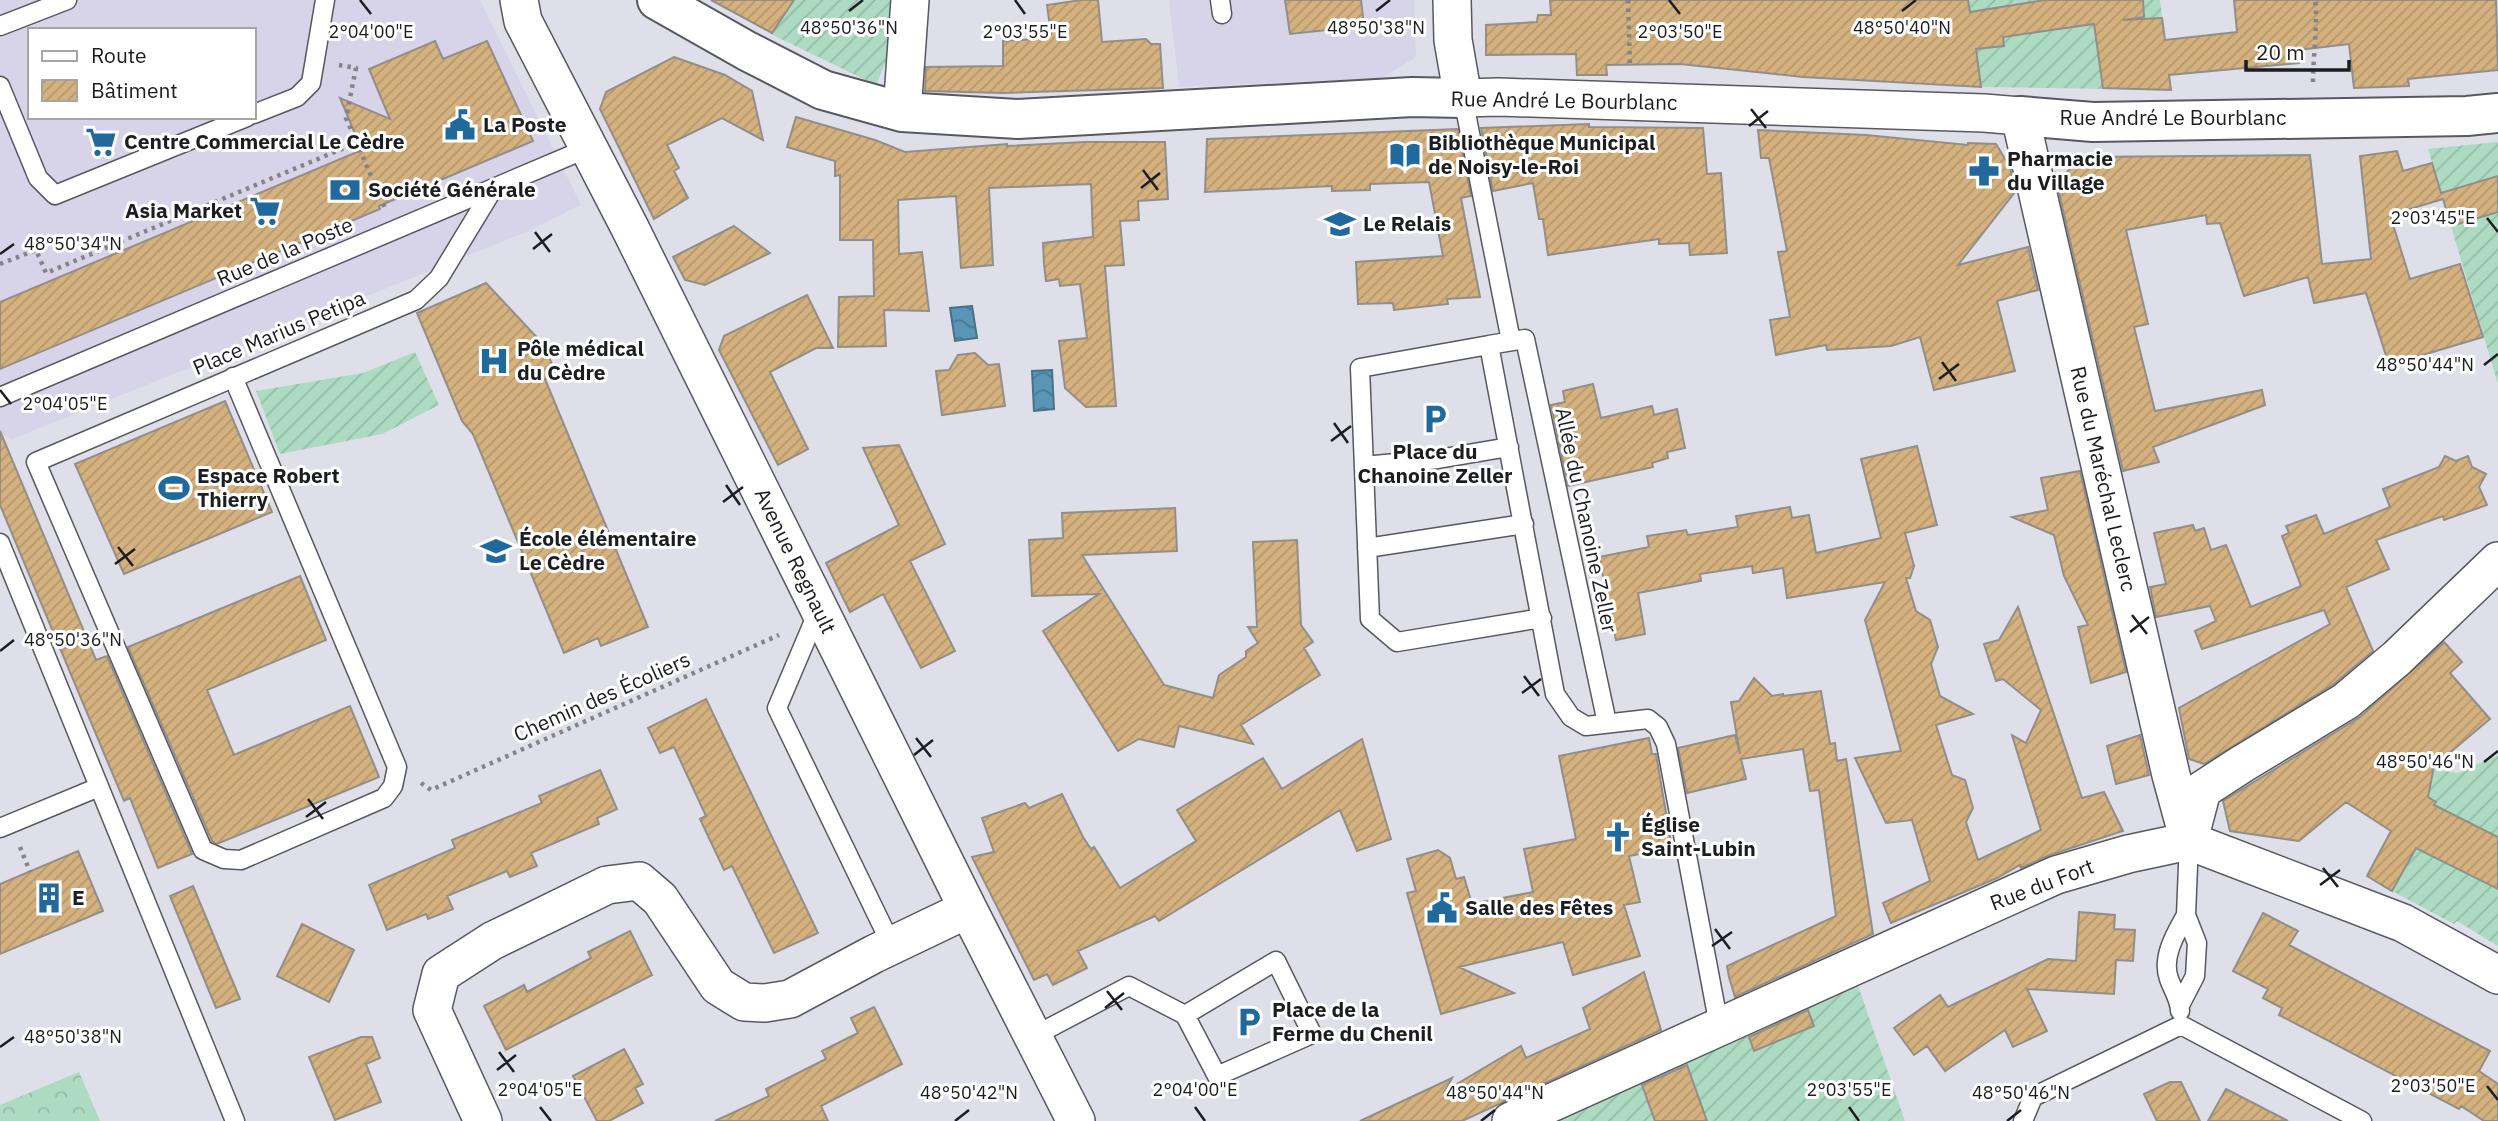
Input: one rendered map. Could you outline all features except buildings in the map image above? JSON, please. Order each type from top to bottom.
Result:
[{"type":"street","name":"Avenue Regnault","points":[[519,0],[523,21],[1076,1121]]},
{"type":"street","name":"Rue André Le Bourblanc","points":[[657,0],[823,90],[902,112],[1018,119],[1412,97],[1631,101],[1984,113],[2093,122],[2467,116],[2498,113]]},
{"type":"street","points":[[902,112],[910,0]]},
{"type":"street","points":[[1452,0],[1452,40],[1463,98]]},
{"type":"street","name":"Rue du Maréchal Leclerc","points":[[2020,116],[2171,775],[2189,841]]},
{"type":"street","points":[[2498,561],[2397,658],[2346,701],[2202,790],[2189,841],[2403,923],[2498,975]]},
{"type":"street","name":"Rue du Fort","points":[[1511,1121],[2056,875],[2128,854],[2189,841]]},
{"type":"street","points":[[483,1121],[432,1010],[441,974],[492,941],[607,885],[639,881],[660,899],[718,986],[744,1002],[765,1003],[790,999],[968,909]]},
{"type":"lane","points":[[0,26],[67,0]]},
{"type":"lane","points":[[256,113],[297,97],[311,83],[325,0]]},
{"type":"lane","points":[[0,86],[38,178],[55,195],[242,119]]},
{"type":"lane","points":[[1463,98],[1511,341],[1360,368],[1370,619],[1397,642],[1542,618]]},
{"type":"lane","name":"Rue de la Poste","points":[[0,397],[588,148]]},
{"type":"lane","name":"Place Marius Petipa","points":[[397,767],[393,786],[384,797],[241,860],[224,859],[203,850],[36,462],[416,300],[439,278],[493,189]]},
{"type":"lane","name":"Allée du Chanoine Zeller","points":[[1511,341],[1525,339],[1607,723]]},
{"type":"lane","points":[[1489,345],[1555,694],[1571,717],[1586,726],[1647,719],[1658,727],[1666,744],[1719,1026]]},
{"type":"lane","points":[[233,377],[397,767]]},
{"type":"lane","points":[[1364,466],[1438,459],[1509,447]]},
{"type":"lane","points":[[1367,548],[1524,524]]},
{"type":"lane","points":[[0,543],[234,1121]]},
{"type":"lane","points":[[819,609],[777,708],[892,946]]},
{"type":"lane","points":[[0,828],[99,787]]},
{"type":"lane","points":[[2180,1005],[2195,976],[2196,965],[2197,943],[2186,915],[2189,841]]},
{"type":"lane","points":[[2181,1026],[2180,1005],[2167,976],[2170,942],[2186,915]]},
{"type":"lane","points":[[1034,1036],[1129,986],[1185,1015],[1217,1076],[1312,1034],[1276,961],[1185,1015]]},
{"type":"lane","points":[[2023,1121],[2033,1097],[2181,1026]]},
{"type":"lane","points":[[2181,1026],[2362,1121]]},
{"type":"path","points":[[1628,0],[1631,101]]},
{"type":"path","points":[[2312,118],[2314,35],[2317,17],[2315,0]]},
{"type":"path","points":[[335,64],[356,68],[346,118],[385,207],[390,232]]},
{"type":"path","points":[[0,264],[36,250],[46,273],[356,143]]},
{"type":"path","name":"Chemin des Écoliers","points":[[397,767],[430,790],[770,640],[819,609]]},
{"type":"shaded area","points":[[0,0],[480,0],[581,205],[526,232],[12,439],[0,434]]},
{"type":"shaded area","points":[[1169,0],[1414,0],[1416,57],[1382,78],[1179,87]]},
{"type":"green space","points":[[711,0],[891,0],[888,57],[876,85],[771,34]]},
{"type":"green space","points":[[1968,0],[2160,0],[2171,90],[1981,87]]},
{"type":"green space","points":[[2498,142],[2498,384],[2428,149]]},
{"type":"green space","points":[[415,352],[439,405],[382,434],[280,454],[256,391],[363,373]]},
{"type":"green space","points":[[2498,755],[2498,946],[2457,921],[2454,924],[2392,891],[2422,837],[2401,822],[2433,769],[2457,773]]},
{"type":"green space","points":[[1856,980],[1905,1121],[1531,1121]]},
{"type":"green space","points":[[79,1072],[100,1121],[0,1121],[0,1105]]},
{"type":"water","points":[[972,306],[977,338],[955,341],[950,308]]},
{"type":"water","points":[[1052,370],[1054,409],[1034,411],[1032,371]]},
{"type":"place","name":"La Poste","points":[[460,125]]},
{"type":"place","name":"Centre Commercial Le Cèdre","points":[[101,142]]},
{"type":"place","name":"Bibliothèque Municipal de Noisy-le-Roi","points":[[1405,155]]},
{"type":"place","name":"Pharmacie du Village","points":[[1984,171]]},
{"type":"place","name":"Société Générale","points":[[345,190]]},
{"type":"place","name":"Asia Market","points":[[265,211]]},
{"type":"place","name":"Le Relais","points":[[1340,224]]},
{"type":"place","name":"Pôle médical du Cèdre","points":[[494,361]]},
{"type":"place","name":"Place du Chanoine Zeller","points":[[1435,419]]},
{"type":"place","name":"Espace Robert Thierry","points":[[174,488]]},
{"type":"place","name":"École élémentaire Le Cèdre","points":[[496,551]]},
{"type":"place","name":"Église Saint-Lubin","points":[[1618,837]]},
{"type":"place","name":"E","points":[[49,898]]},
{"type":"place","name":"Salle des Fêtes","points":[[1442,908]]},
{"type":"place","name":"Place de la Ferme du Chenil","points":[[1249,1022]]}]
